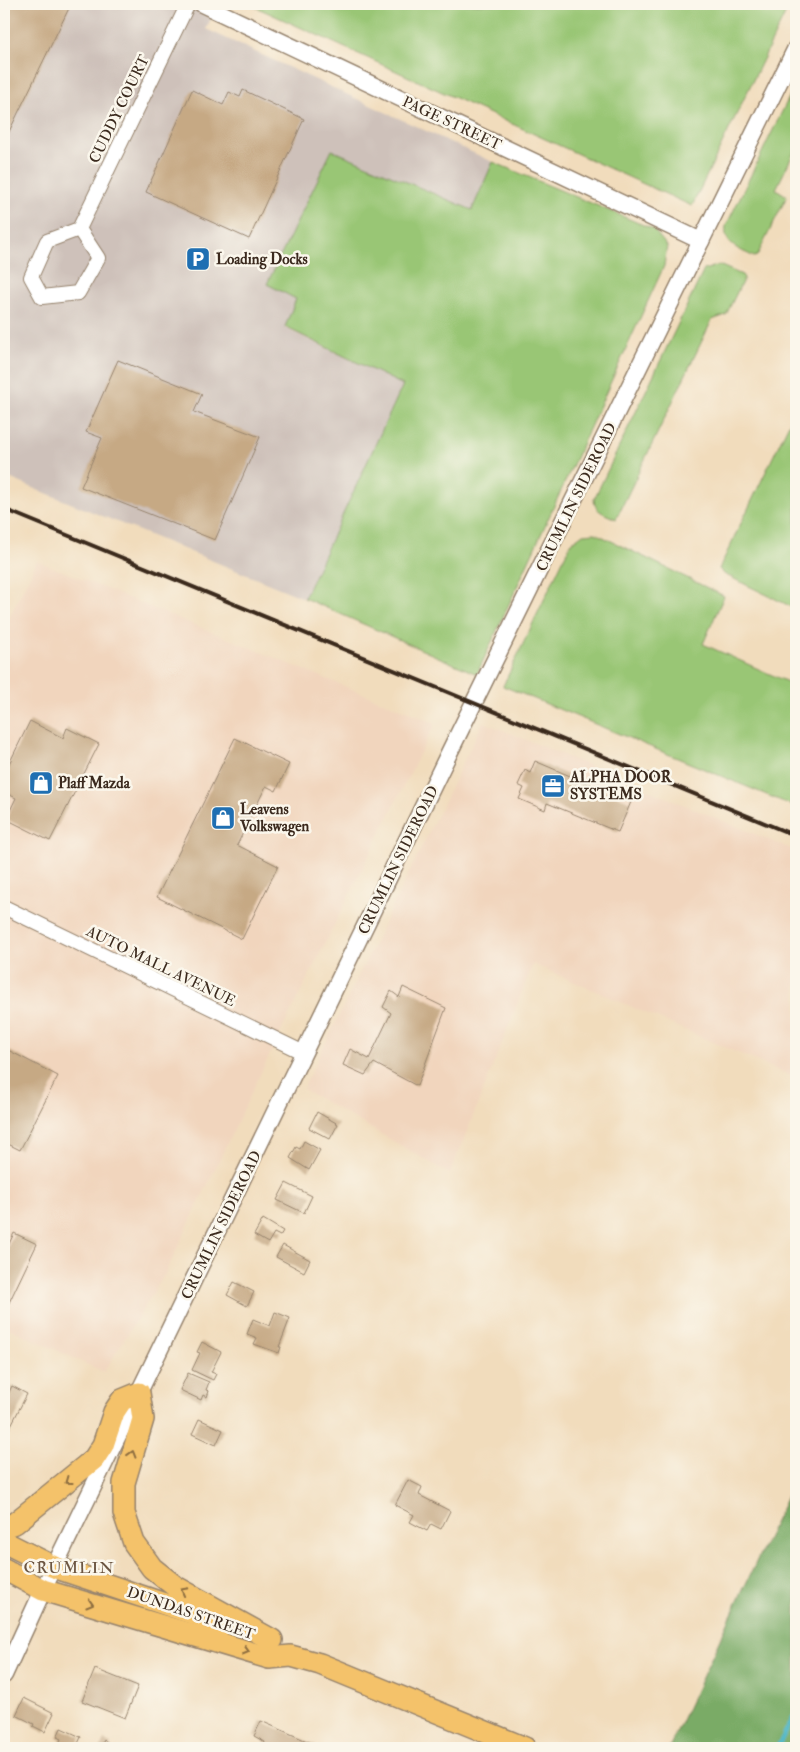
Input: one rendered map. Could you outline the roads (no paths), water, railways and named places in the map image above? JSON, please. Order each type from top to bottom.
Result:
[{"type":"main road","points":[[4,1527],[15,1523],[94,1459],[103,1444],[114,1412],[122,1400],[139,1393],[143,1418],[124,1483],[124,1514],[134,1543],[152,1568],[176,1587],[272,1640]]},
{"type":"main road","name":"DUNDAS STREET","points":[[4,1542],[54,1567],[272,1640],[291,1656]]},
{"type":"main road","name":"DUNDAS STREET","points":[[4,1569],[43,1590],[269,1658],[291,1656],[320,1664],[525,1748]]},
{"type":"street","name":"CUDDY COURT","points":[[79,229],[188,4]]},
{"type":"street","name":"PAGE STREET","points":[[202,4],[701,241]]},
{"type":"street","name":"CRUMLIN SIDEROAD","points":[[4,1675],[54,1567],[304,1053],[796,48]]},
{"type":"street","points":[[79,229],[98,258],[78,294],[42,297],[31,277],[47,241],[79,229]]},
{"type":"street","name":"AUTO MALL AVENUE","points":[[4,907],[304,1053]]},
{"type":"waterway","points":[[777,1748],[796,1712]]},
{"type":"railway","points":[[4,509],[796,836]]},
{"type":"place","name":"Loading Docks","points":[[198,259]]},
{"type":"place","name":"Plaff Mazda","points":[[41,783]]},
{"type":"place","name":"ALPHA DOOR SYSTEMS","points":[[553,786]]},
{"type":"place","name":"Leavens Volkswagen","points":[[223,818]]},
{"type":"district","name":"CRUMLIN","points":[[69,1567]]}]
